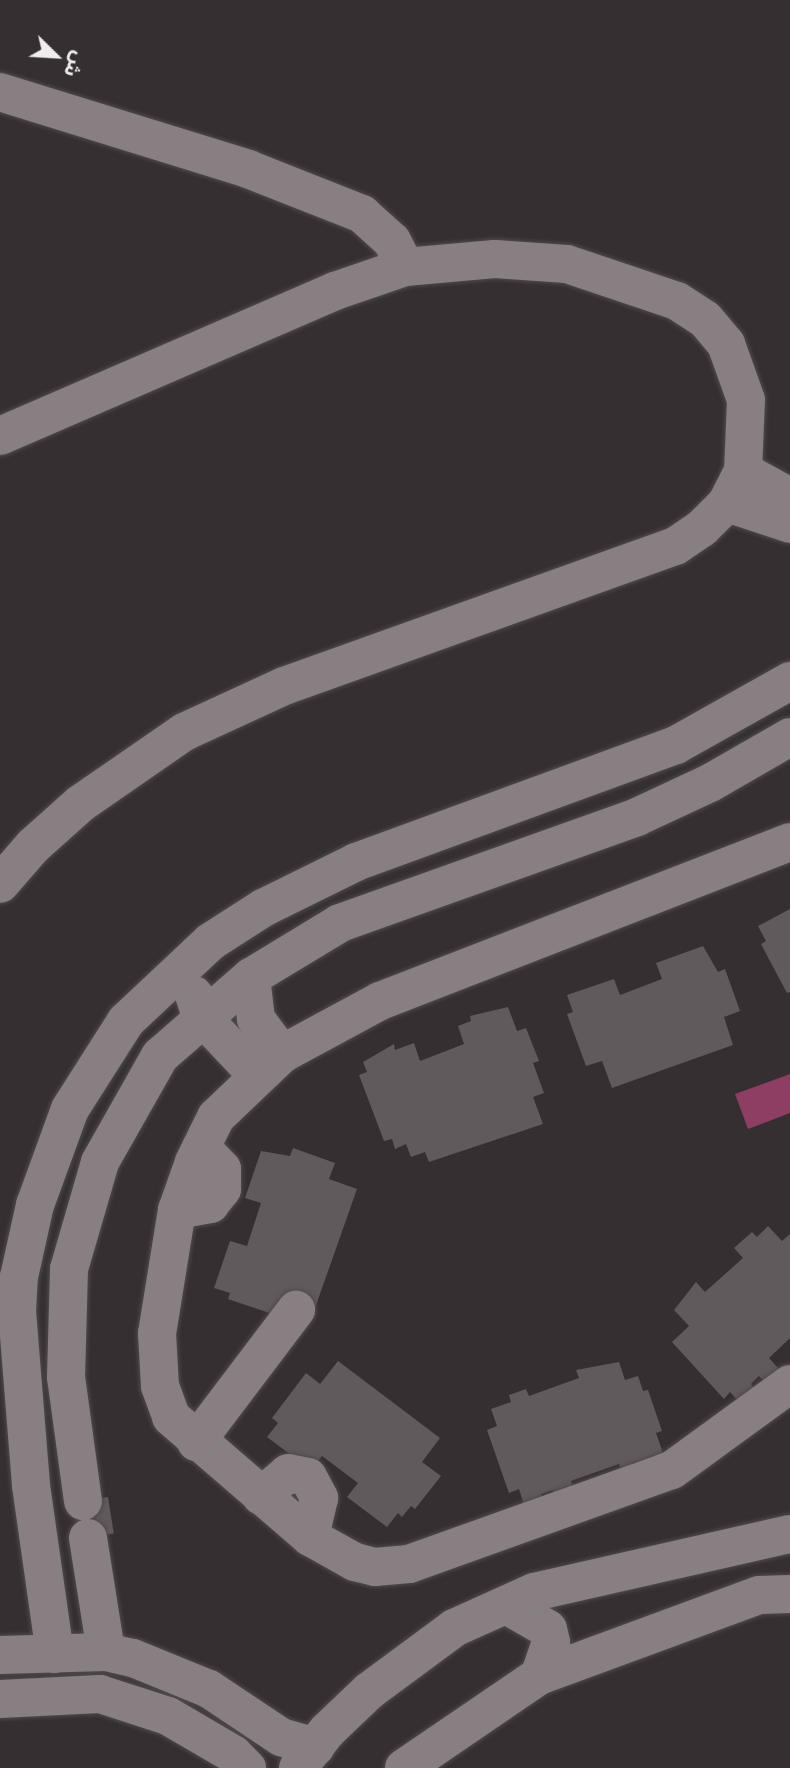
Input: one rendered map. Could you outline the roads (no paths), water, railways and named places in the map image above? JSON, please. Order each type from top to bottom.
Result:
[{"type":"street","points":[[0,92],[248,169],[362,214],[392,241],[405,267]]},
{"type":"street","points":[[0,436],[244,329],[405,267],[495,259],[567,264],[677,301],[705,319],[736,365],[746,400],[735,487],[702,528],[675,547],[627,567],[284,685],[184,732],[80,804],[33,846],[0,884]]},
{"type":"street","points":[[735,487],[790,497]]},
{"type":"street","points":[[735,487],[790,524]]},
{"type":"street","points":[[55,1654],[31,1485],[11,1376],[17,1312],[25,1241],[70,1109],[126,1021],[168,977],[209,943],[263,908],[356,862],[676,746],[790,681]]},
{"type":"street","points":[[83,1501],[66,1377],[69,1269],[89,1193],[118,1124],[160,1056],[207,1011],[251,977],[340,923],[637,817],[710,783],[790,737]]},
{"type":"street","points":[[790,842],[380,1002],[270,1065],[216,1117],[201,1147],[177,1210],[158,1333],[160,1386],[171,1417],[196,1442],[310,1537],[355,1563],[375,1567],[409,1564],[671,1470],[790,1384]]},
{"type":"street","points":[[263,908],[259,939],[194,996],[207,1011],[270,1065]]},
{"type":"street","points":[[251,977],[256,1019],[270,1065]]},
{"type":"street","points":[[196,1442],[296,1310]]},
{"type":"street","points":[[11,1376],[66,1377]]},
{"type":"street","points":[[0,1655],[106,1652],[185,1676],[307,1758],[369,1691],[454,1628],[534,1592],[790,1534]]},
{"type":"street","points":[[88,1538],[106,1652]]},
{"type":"street","points":[[404,1768],[539,1676],[759,1595],[790,1594]]},
{"type":"street","points":[[506,1605],[548,1629],[551,1642],[539,1676]]},
{"type":"street","points":[[168,1716],[185,1676]]},
{"type":"street","points":[[0,1699],[100,1693],[168,1716],[233,1754],[247,1768]]}]
